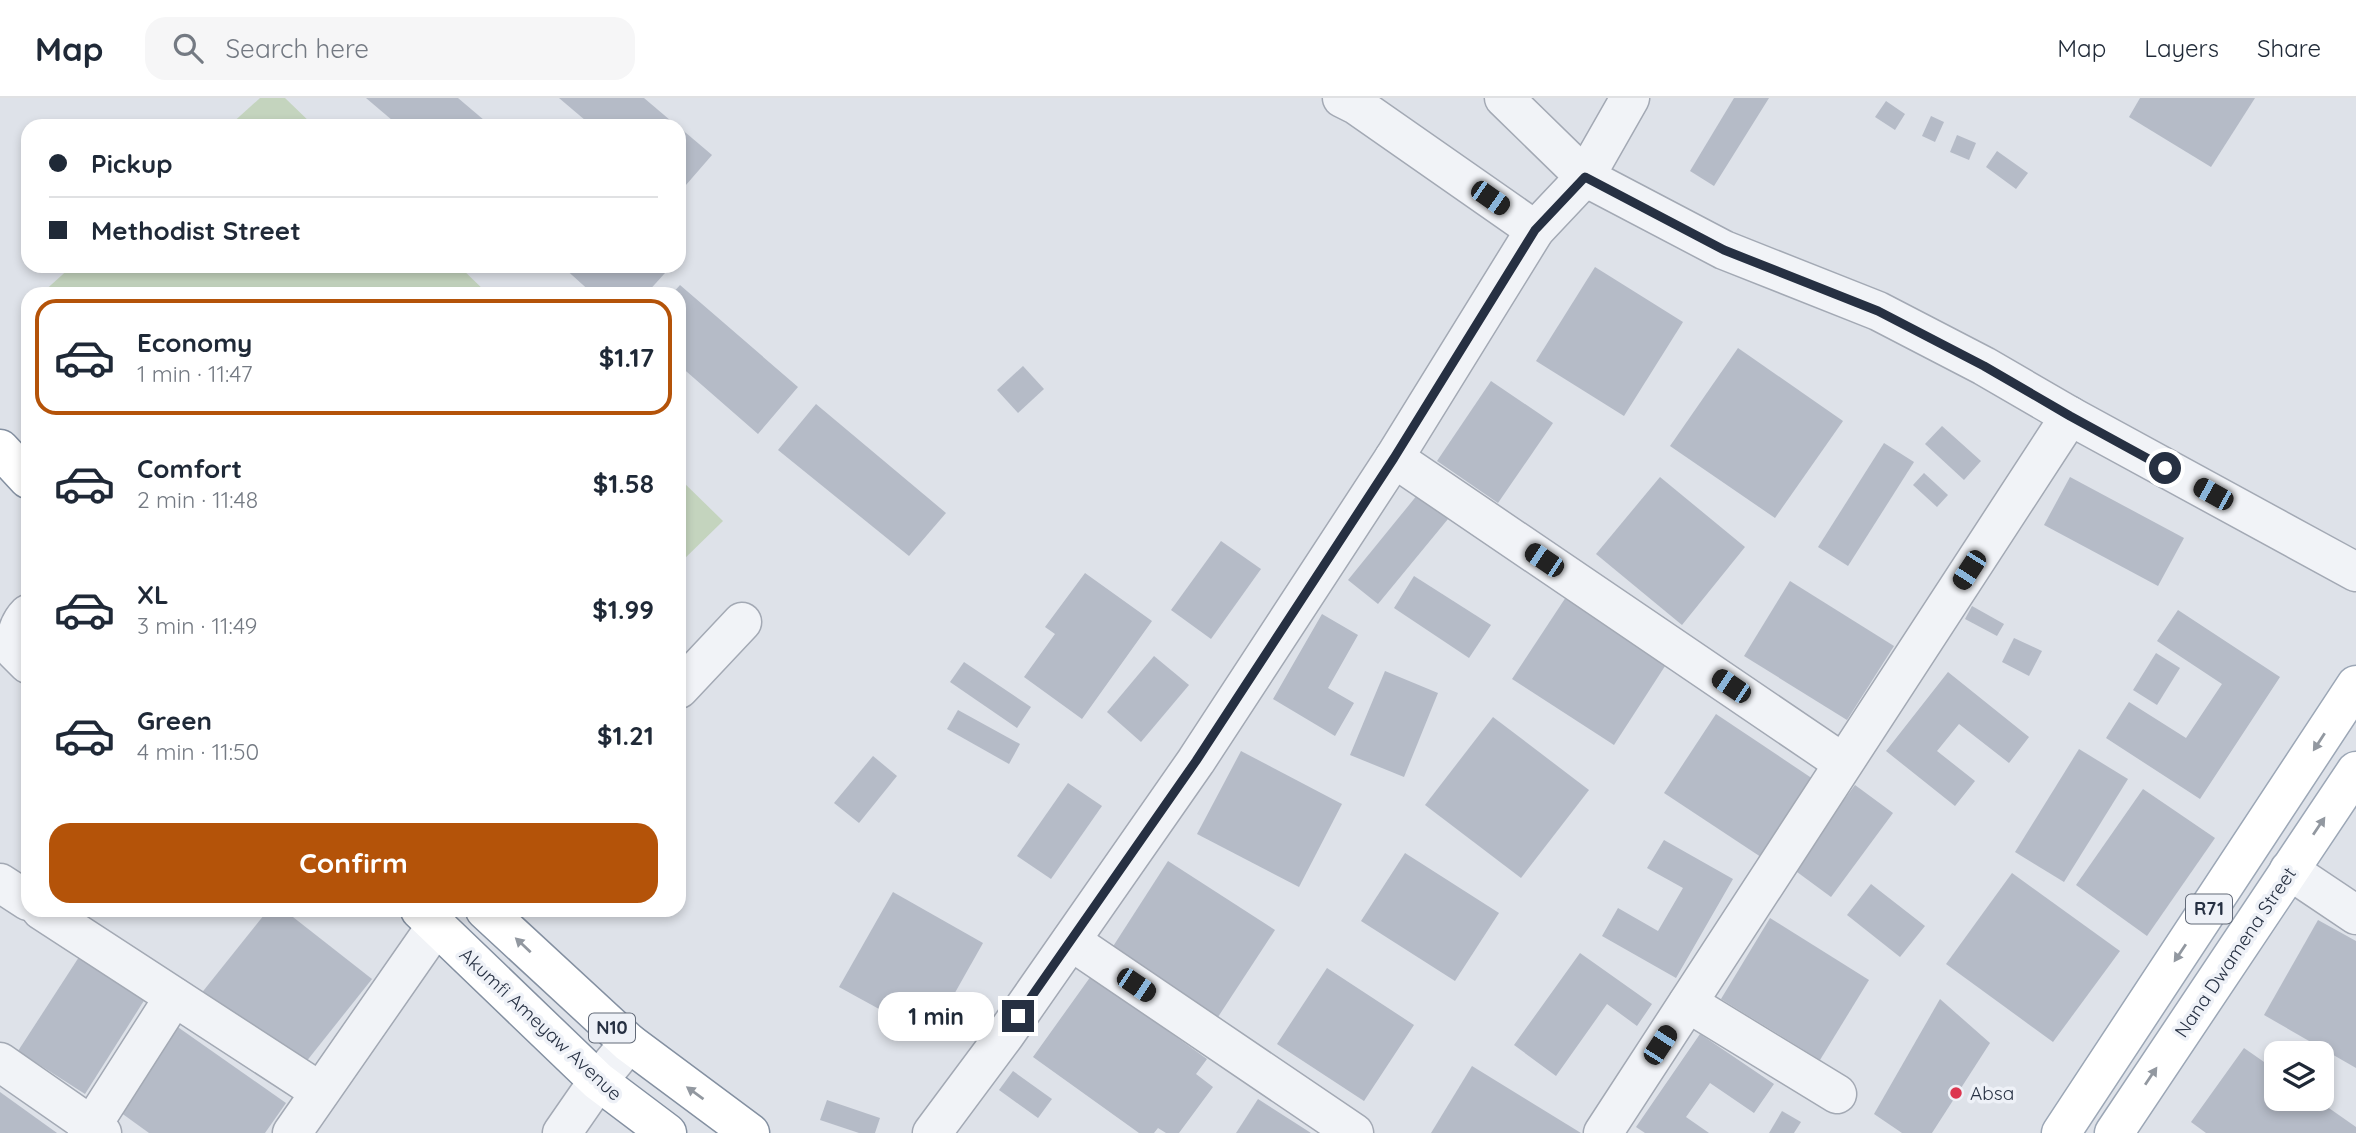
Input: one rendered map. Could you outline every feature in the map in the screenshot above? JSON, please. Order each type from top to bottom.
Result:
[{"type":"main road","points":[[0,449],[21,472]]},
{"type":"main road","name":"R71","points":[[2061,1133],[2356,685]]},
{"type":"main road","name":"Nana Dwamena Street","points":[[2113,1133],[2356,771]]},
{"type":"main road","name":"N10","points":[[493,917],[629,1043],[750,1133]]},
{"type":"main road","name":"Akumfi Ameyaw Avenue","points":[[428,918],[598,1081],[667,1133]]},
{"type":"street","points":[[1342,98],[1356,104],[1535,230]]},
{"type":"street","points":[[1504,98],[1585,177],[1724,250],[1878,311],[1984,366],[2356,572]]},
{"type":"street","points":[[932,1133],[1071,941],[1196,761],[1394,458],[1535,230],[1585,177],[1630,98]]},
{"type":"street","points":[[1603,1133],[2070,416]]},
{"type":"street","points":[[1394,458],[1843,763]]},
{"type":"street","points":[[686,682],[742,622]]},
{"type":"street","points":[[21,625],[14,650],[21,657]]},
{"type":"street","points":[[2289,870],[2356,915]]},
{"type":"street","points":[[0,883],[21,896]]},
{"type":"street","points":[[52,917],[319,1091]]},
{"type":"street","points":[[292,1133],[428,918]]},
{"type":"street","points":[[1071,941],[1354,1133]]},
{"type":"street","points":[[0,1062],[94,1131],[174,997]]},
{"type":"street","points":[[1688,1003],[1837,1094]]},
{"type":"street","points":[[562,1133],[598,1081],[629,1043]]},
{"type":"green space","points":[[260,98],[285,98],[307,119],[237,119]]},
{"type":"green space","points":[[64,273],[466,273],[481,287],[49,287]]},
{"type":"green space","points":[[686,485],[723,521],[686,557]]},
{"type":"building","points":[[366,98],[458,98],[483,119],[391,119]]},
{"type":"building","points":[[559,98],[644,98],[669,119],[584,119]]},
{"type":"building","points":[[1734,98],[1769,98],[1714,186],[1690,171]]},
{"type":"building","points":[[2140,98],[2255,98],[2211,167],[2129,117]]},
{"type":"building","points":[[1886,101],[1905,114],[1895,130],[1875,117]]},
{"type":"building","points":[[1931,116],[1944,122],[1935,142],[1922,136]]},
{"type":"building","points":[[686,133],[712,155],[686,185]]},
{"type":"building","points":[[1957,135],[1976,143],[1969,160],[1950,152]]},
{"type":"building","points":[[1997,151],[2028,173],[2016,189],[1986,167]]},
{"type":"building","points":[[1595,267],[1683,322],[1624,416],[1536,361]]},
{"type":"building","points":[[570,273],[665,273],[652,287],[585,287]]},
{"type":"building","points":[[686,290],[798,387],[758,434],[686,371]]},
{"type":"building","points":[[1738,348],[1843,421],[1775,518],[1670,446]]},
{"type":"building","points":[[1023,366],[1044,389],[1018,413],[997,390]]},
{"type":"building","points":[[1491,381],[1553,423],[1498,503],[1437,461]]},
{"type":"building","points":[[816,404],[946,513],[909,556],[778,450]]},
{"type":"building","points":[[1942,426],[1981,461],[1964,480],[1925,444]]},
{"type":"building","points":[[1884,443],[1914,462],[1848,566],[1818,547]]},
{"type":"building","points":[[1924,473],[1948,495],[1937,507],[1913,485]]},
{"type":"building","points":[[1660,477],[1745,547],[1682,625],[1596,554]]},
{"type":"building","points":[[2070,477],[2184,538],[2158,586],[2044,525]]},
{"type":"building","points":[[1418,494],[1448,519],[1378,604],[1348,580]]},
{"type":"building","points":[[1221,541],[1261,569],[1211,639],[1171,610]]},
{"type":"building","points":[[1085,573],[1152,621],[1082,719],[1024,677],[1055,634],[1045,627]]},
{"type":"building","points":[[1414,576],[1491,625],[1469,658],[1394,608]]},
{"type":"building","points":[[1790,581],[1894,646],[1847,720],[1744,656]]},
{"type":"building","points":[[1566,597],[1667,663],[1614,745],[1512,679]]},
{"type":"building","points":[[1972,606],[2004,624],[1997,636],[1965,619]]},
{"type":"building","points":[[2178,610],[2280,677],[2200,799],[2106,738],[2129,702],[2186,738],[2222,684],[2157,641]]},
{"type":"building","points":[[1322,614],[1358,635],[1328,688],[1354,703],[1335,736],[1273,699]]},
{"type":"building","points":[[2014,638],[2042,651],[2029,676],[2002,662]]},
{"type":"building","points":[[2156,653],[2180,668],[2157,705],[2133,690]]},
{"type":"building","points":[[1154,656],[1189,685],[1141,742],[1107,712]]},
{"type":"building","points":[[964,662],[1031,707],[1017,728],[950,682]]},
{"type":"building","points":[[1385,671],[1438,693],[1404,777],[1350,755]]},
{"type":"building","points":[[1948,672],[2029,737],[2009,763],[1959,724],[1937,751],[1975,781],[1955,806],[1886,751]]},
{"type":"building","points":[[958,710],[1020,744],[1009,764],[947,729]]},
{"type":"building","points":[[1716,714],[1825,787],[1773,865],[1664,793]]},
{"type":"building","points":[[1493,717],[1589,790],[1521,878],[1425,805]]},
{"type":"building","points":[[2079,749],[2128,779],[2064,882],[2015,852]]},
{"type":"building","points":[[1241,751],[1342,804],[1299,887],[1197,834]]},
{"type":"building","points":[[873,756],[897,776],[859,823],[834,803]]},
{"type":"building","points":[[1068,783],[1102,806],[1051,879],[1017,856]]},
{"type":"building","points":[[1855,785],[1893,813],[1831,897],[1793,869]]},
{"type":"building","points":[[2143,789],[2215,838],[2147,936],[2076,885]]},
{"type":"building","points":[[1664,840],[1733,879],[1676,978],[1602,936],[1618,908],[1658,931],[1683,888],[1647,868]]},
{"type":"building","points":[[1405,853],[1499,913],[1455,981],[1361,921]]},
{"type":"building","points":[[1168,861],[1275,930],[1218,1017],[1112,948]]},
{"type":"building","points":[[2012,873],[2120,951],[2053,1042],[1946,964]]},
{"type":"building","points":[[1871,884],[1925,926],[1900,957],[1847,915]]},
{"type":"building","points":[[893,892],[983,943],[930,1037],[839,987]]},
{"type":"building","points":[[262,917],[293,917],[372,979],[298,1072],[200,995]]},
{"type":"building","points":[[1770,918],[1869,980],[1820,1060],[1721,999]]},
{"type":"building","points":[[2318,920],[2356,941],[2356,1068],[2334,1055],[2334,1041],[2309,1041],[2264,1015]]},
{"type":"building","points":[[1580,953],[1652,1004],[1637,1026],[1607,1004],[1556,1076],[1514,1045]]},
{"type":"building","points":[[79,957],[145,999],[85,1094],[18,1051]]},
{"type":"building","points":[[1327,968],[1414,1025],[1364,1101],[1277,1044]]},
{"type":"building","points":[[1091,976],[1207,1059],[1196,1074],[1213,1087],[1179,1133],[1166,1133],[1158,1128],[1154,1133],[1139,1133],[1033,1057]]},
{"type":"building","points":[[1940,999],[1990,1043],[1932,1133],[1902,1133],[1874,1114]]},
{"type":"building","points":[[172,1023],[286,1103],[265,1133],[149,1133],[113,1107]]},
{"type":"building","points":[[1700,1034],[1774,1084],[1754,1113],[1710,1083],[1686,1117],[1709,1133],[1645,1133],[1636,1127]]},
{"type":"building","points":[[2244,1048],[2264,1062],[2264,1111],[2333,1111],[2356,1127],[2356,1133],[2206,1133],[2191,1122]]},
{"type":"building","points":[[1472,1066],[1581,1133],[1431,1133]]},
{"type":"building","points":[[1013,1071],[1052,1099],[1038,1118],[999,1090]]},
{"type":"building","points":[[0,1092],[57,1133],[0,1133]]},
{"type":"building","points":[[1258,1099],[1311,1133],[1236,1133]]},
{"type":"building","points":[[827,1100],[880,1118],[875,1133],[859,1133],[820,1120]]},
{"type":"building","points":[[1782,1111],[1801,1122],[1794,1133],[1769,1133]]},
{"type":"place","name":"Absa","points":[[1956,1093]]},
{"type":"route","points":[[1018,1016],[1196,761],[1394,458],[1535,230],[1585,177],[1724,250],[1878,311],[1984,366],[2165,468]]}]
